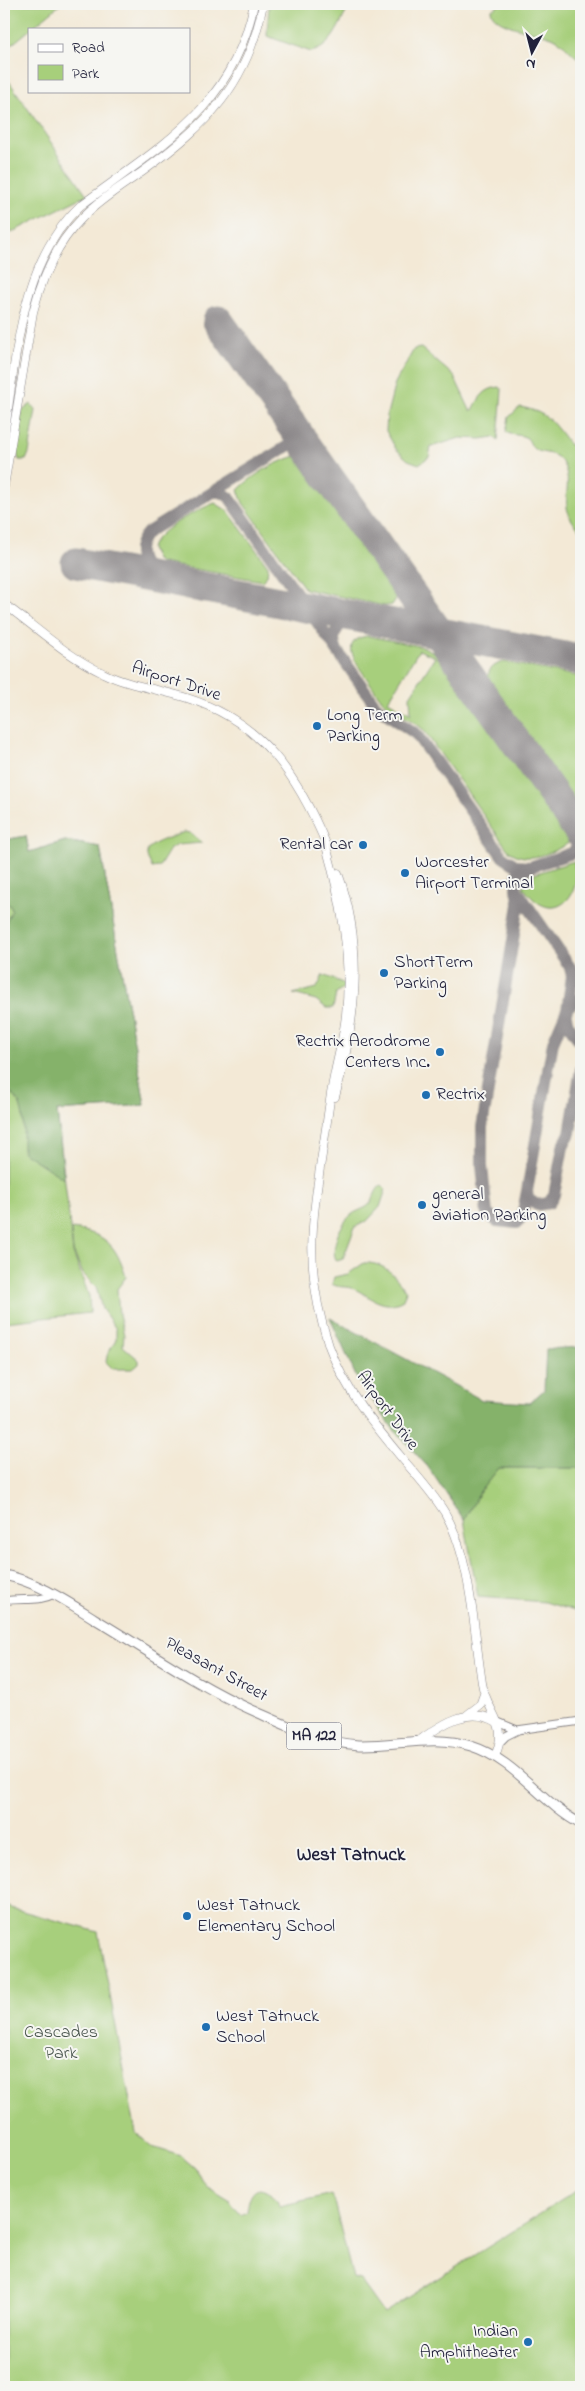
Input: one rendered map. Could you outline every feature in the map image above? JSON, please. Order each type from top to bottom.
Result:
[{"type":"main road","points":[[4,434],[27,299],[36,270],[49,245],[61,227],[80,206],[170,140],[206,105],[235,61],[246,34],[254,4]]},
{"type":"main road","points":[[4,486],[33,312],[40,288],[53,259],[68,234],[86,214],[176,147],[214,111],[233,84],[246,60],[257,30],[263,4]]},
{"type":"main road","name":"Airport Drive","points":[[4,604],[67,652],[98,671],[117,679],[202,703],[242,726],[271,751],[293,776],[312,809],[325,842],[339,898],[348,967],[346,1018],[314,1201],[311,1244],[314,1285],[324,1329],[336,1362],[358,1402],[430,1492],[450,1522],[465,1570],[484,1694],[498,1722],[501,1732],[500,1742]]},
{"type":"main road","name":"Pleasant Street","points":[[4,1575],[29,1582],[54,1594],[216,1693],[314,1736],[359,1745],[420,1740],[442,1740],[469,1745],[494,1756],[511,1767],[554,1807],[581,1824]]},
{"type":"main road","points":[[420,1740],[446,1722],[467,1715],[480,1705],[484,1694]]},
{"type":"main road","points":[[467,1715],[491,1718],[498,1722]]},
{"type":"main road","points":[[442,1740],[441,1730],[446,1722]]},
{"type":"main road","points":[[494,1756],[500,1742]]},
{"type":"street","points":[[4,1601],[20,1598],[42,1599],[54,1594]]},
{"type":"street","points":[[500,1742],[506,1736],[520,1730],[581,1721]]},
{"type":"street","points":[[498,1722],[509,1728],[520,1730]]},
{"type":"green space","points":[[4,4],[61,4],[32,28],[28,28],[28,31],[4,51]]},
{"type":"green space","points":[[269,4],[351,4],[331,39],[319,49],[311,52],[267,36]]},
{"type":"green space","points":[[500,4],[581,4],[581,60],[562,43],[552,37],[514,27],[498,20],[493,16],[491,10]]},
{"type":"green space","points":[[4,74],[87,195],[4,236]]},
{"type":"green space","points":[[421,348],[454,376],[470,410],[473,410],[486,392],[500,387],[502,390],[498,441],[494,437],[481,439],[460,438],[431,447],[429,457],[419,464],[408,460],[396,449],[386,431],[387,414],[395,383],[414,349]]},
{"type":"green space","points":[[31,404],[36,410],[29,453],[26,460],[19,460],[16,451],[22,411]]},
{"type":"green space","points":[[520,407],[544,415],[570,445],[581,444],[581,531],[568,513],[566,471],[562,462],[556,456],[534,449],[525,437],[506,432],[509,417]]},
{"type":"green space","points":[[300,455],[396,591],[396,599],[392,605],[385,606],[305,589],[243,503],[238,490],[252,478],[267,468]]},
{"type":"green space","points":[[215,503],[228,511],[268,566],[267,576],[262,581],[161,563],[156,560],[151,549],[160,535],[178,522]]},
{"type":"green space","points":[[368,636],[424,647],[442,657],[572,841],[540,856],[523,857],[515,855],[508,850],[421,727],[382,700],[353,655],[353,643],[358,639]],"holes":[[[419,650],[435,657],[410,696],[411,714],[388,701]]]},
{"type":"green space","points":[[504,662],[581,677],[581,816],[488,683],[489,671],[495,665]]},
{"type":"green space","points":[[184,832],[190,833],[202,843],[177,845],[170,849],[159,867],[152,868],[147,856],[149,849],[157,843]]},
{"type":"green space","points":[[26,836],[29,852],[65,841],[100,847],[145,1105],[57,1111],[73,1253],[89,1296],[90,1313],[4,1322],[4,840]]},
{"type":"green space","points":[[26,836],[29,852],[65,841],[100,847],[145,1105],[57,1111],[64,1179],[23,1152],[23,1117],[21,1109],[13,1095],[6,1089],[10,1115],[9,1119],[4,1121],[4,926],[12,910],[9,904],[4,902],[4,840]]},
{"type":"green space","points":[[581,861],[581,864],[574,865],[576,874],[575,884],[571,894],[565,902],[557,906],[546,906],[535,900],[523,887],[528,876],[571,862]]},
{"type":"green space","points":[[323,975],[345,984],[343,989],[336,994],[333,1008],[326,1008],[316,1000],[293,994],[317,988]]},
{"type":"green space","points":[[382,1185],[386,1189],[380,1207],[367,1221],[355,1227],[343,1259],[337,1261],[334,1251],[342,1226],[351,1215],[369,1205],[377,1189]]},
{"type":"green space","points":[[71,1229],[101,1237],[108,1242],[118,1256],[126,1277],[117,1289],[119,1314],[124,1335],[123,1346],[139,1360],[139,1364],[133,1369],[113,1369],[106,1362],[116,1339],[116,1329],[102,1309],[96,1287],[83,1274],[73,1251]]},
{"type":"green space","points":[[364,1263],[383,1267],[393,1275],[406,1291],[403,1300],[396,1303],[383,1303],[352,1288],[332,1284],[334,1277],[348,1274]]},
{"type":"green space","points":[[330,1318],[482,1400],[529,1403],[544,1390],[546,1349],[581,1347],[581,1468],[499,1468],[481,1490],[464,1520],[428,1467],[394,1430],[358,1381]]},
{"type":"green space","points":[[499,1468],[581,1468],[581,1613],[545,1602],[478,1597],[464,1520],[481,1490]]},
{"type":"green space","name":"Cascades Park","points":[[4,1906],[98,1932],[136,2133],[152,2147],[181,2156],[195,2168],[206,2186],[229,2200],[241,2215],[247,2212],[251,2194],[257,2189],[262,2188],[269,2191],[280,2206],[332,2194],[353,2279],[361,2281],[384,2313],[581,2188],[581,2387],[4,2387]]},
{"type":"taxiway","points":[[291,444],[295,437],[294,428]]},
{"type":"taxiway","points":[[160,579],[147,570],[140,559],[140,546],[148,532],[291,444],[300,443],[309,449]]},
{"type":"taxiway","points":[[213,492],[221,492],[229,497],[376,706],[416,734],[503,857],[517,866],[530,867],[517,875],[516,889],[581,983]]},
{"type":"taxiway","points":[[304,600],[322,611]]},
{"type":"taxiway","points":[[290,604],[310,615]]},
{"type":"taxiway","points":[[336,649],[334,637],[338,628],[347,621],[358,618]]},
{"type":"taxiway","points":[[572,853],[580,844],[579,830]]},
{"type":"taxiway","points":[[530,867],[581,850]]},
{"type":"taxiway","points":[[518,893],[519,904],[482,1127],[482,1166],[487,1214],[497,1221],[517,1223],[522,1216],[527,1191]]},
{"type":"taxiway","points":[[567,1010],[572,976],[570,968]]},
{"type":"taxiway","points":[[581,999],[568,1007],[553,1042],[527,1191],[528,1199],[537,1205],[549,1203],[554,1195],[563,1147],[570,1133],[581,1069]]},
{"type":"taxiway","points":[[566,1016],[568,1024],[581,1043]]},
{"type":"runway","points":[[218,321],[581,834]]},
{"type":"runway","points":[[76,563],[581,660]]},
{"type":"place","name":"Long Term Parking","points":[[317,726]]},
{"type":"place","name":"Rental car","points":[[363,845]]},
{"type":"place","name":"Worcester Airport Terminal","points":[[405,873]]},
{"type":"place","name":"ShortTerm Parking","points":[[384,973]]},
{"type":"place","name":"Rectrix Aerodrome Centers Inc.","points":[[440,1052]]},
{"type":"place","name":"Rectrix","points":[[426,1095]]},
{"type":"place","name":"general aviation Parking","points":[[422,1205]]},
{"type":"place","name":"West Tatnuck Elementary School","points":[[187,1916]]},
{"type":"place","name":"West Tatnuck School","points":[[206,2027]]},
{"type":"place","name":"Indian Amphitheater","points":[[528,2342]]},
{"type":"district","name":"West Tatnuck","points":[[351,1855]]}]
